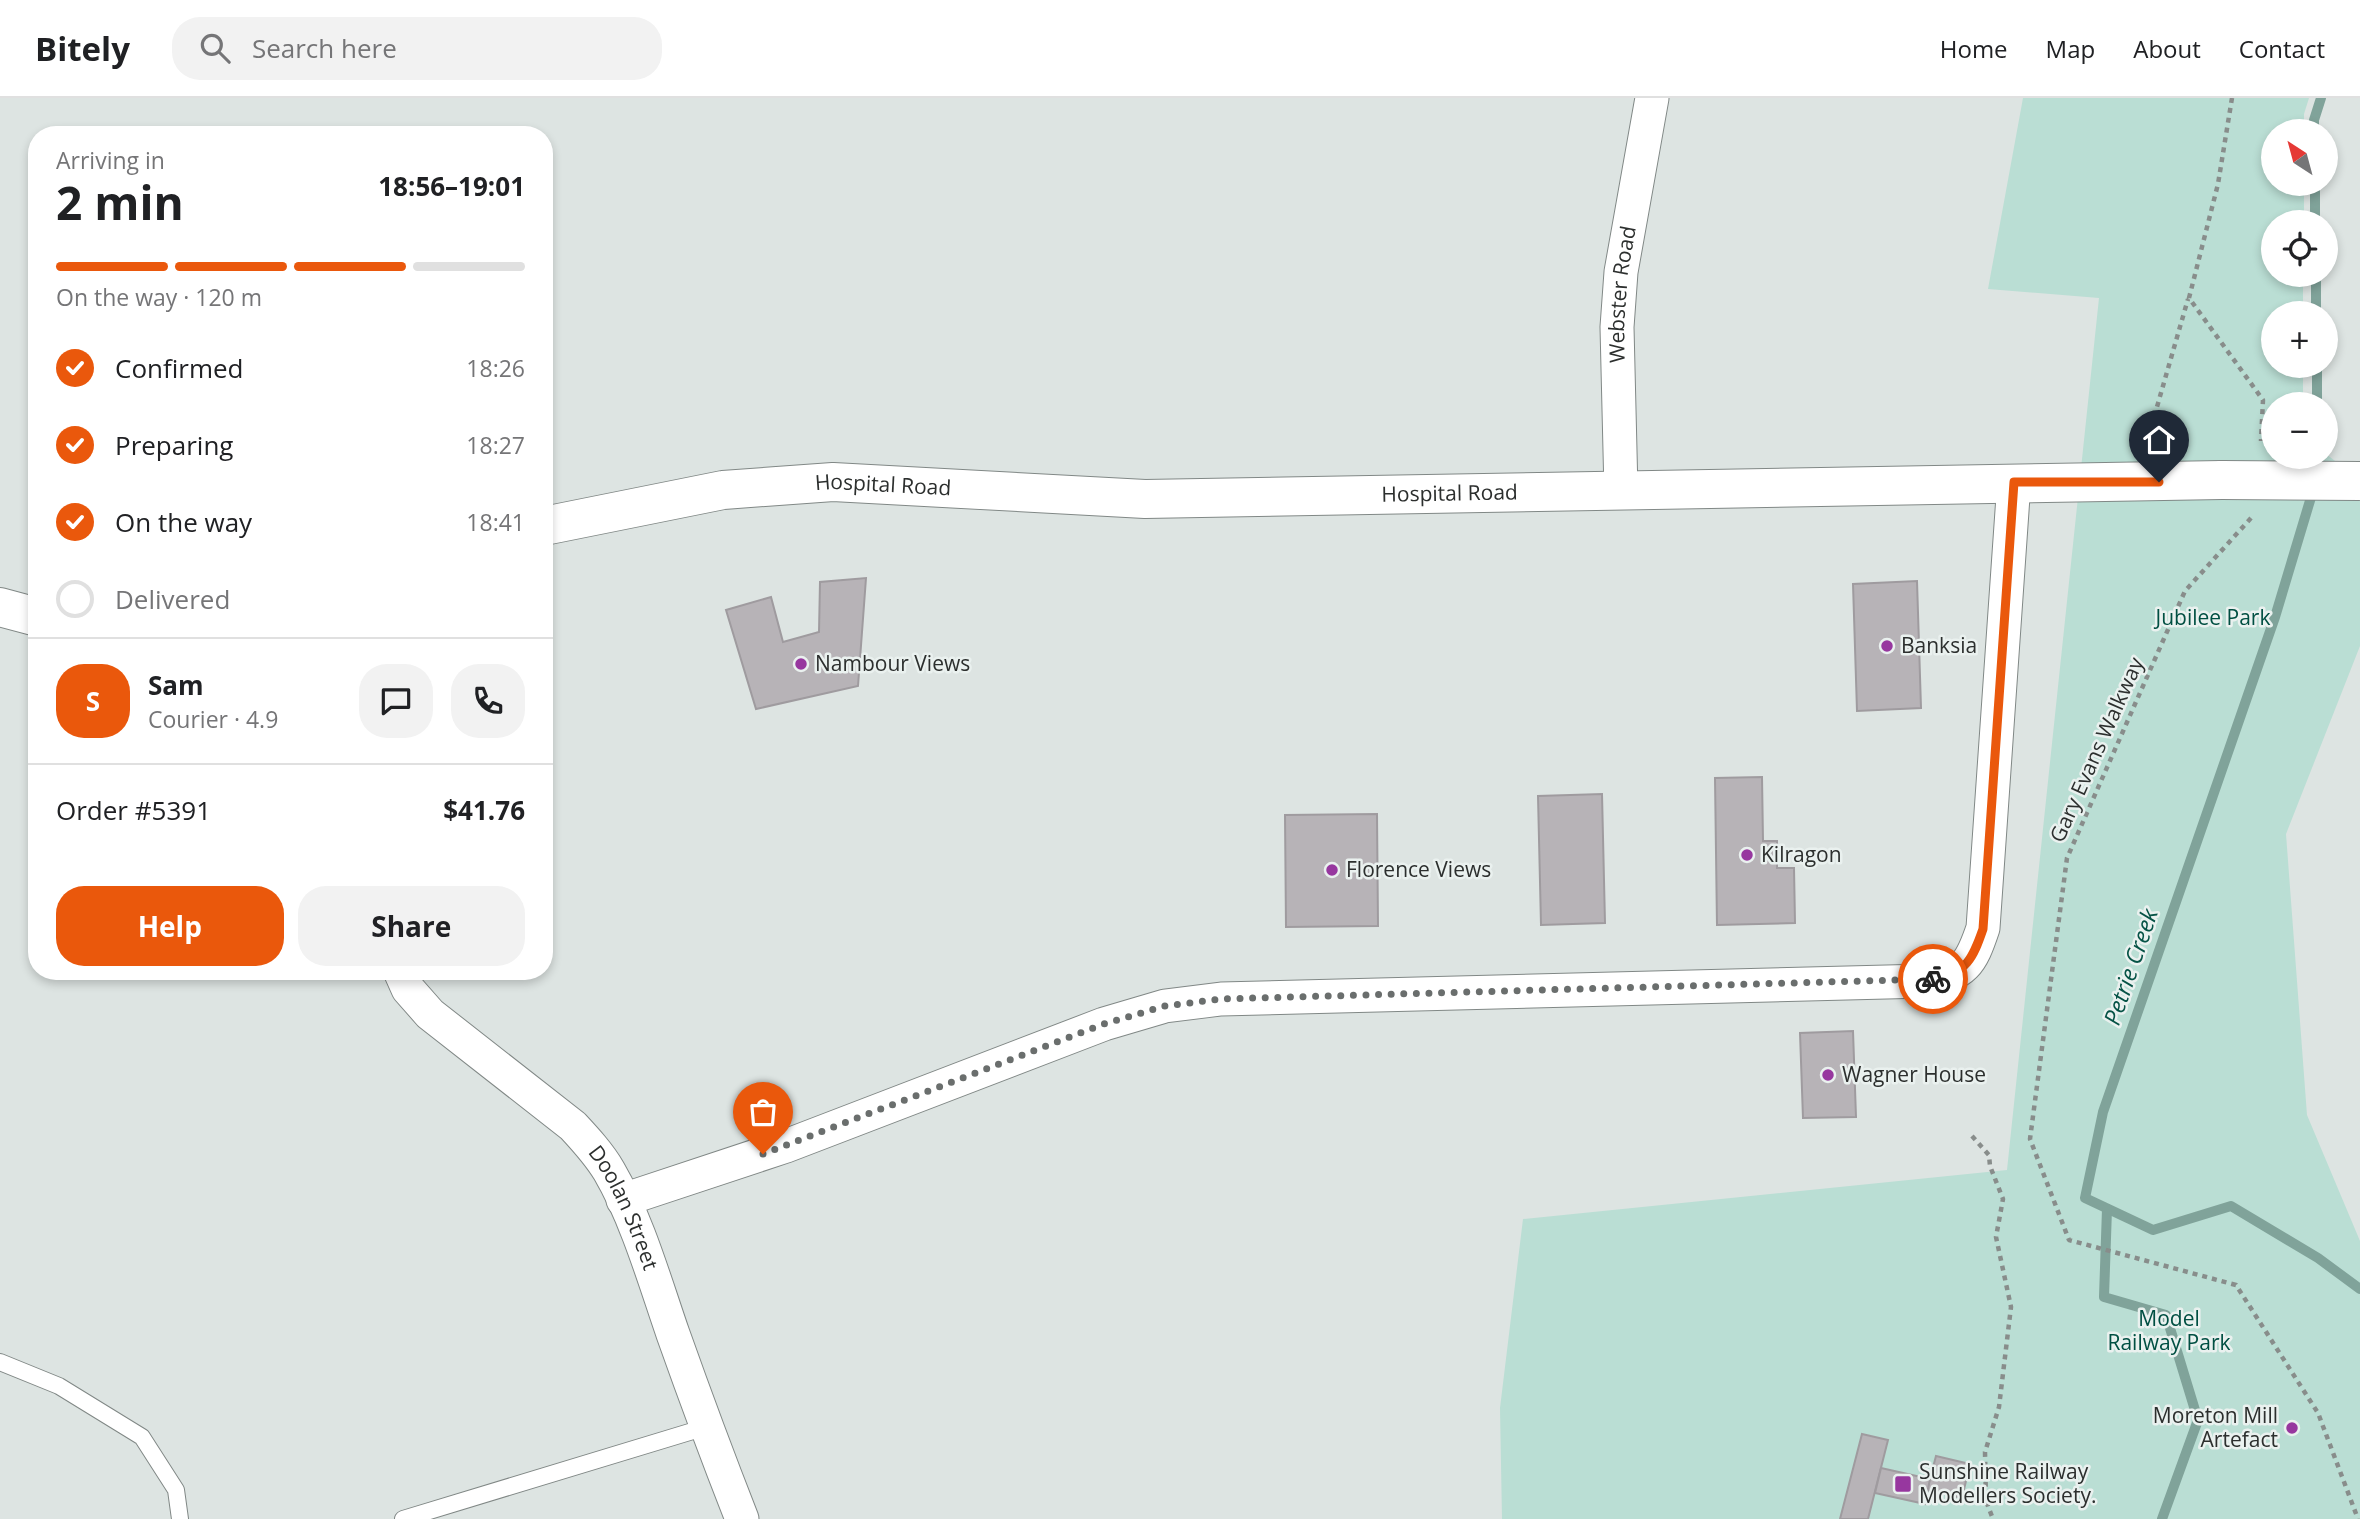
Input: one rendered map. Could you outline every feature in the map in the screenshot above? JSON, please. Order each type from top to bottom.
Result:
[{"type":"street","name":"Webster Road","points":[[1621,492],[1617,327],[1621,272],[1652,98]]},
{"type":"street","name":"Hospital Road","points":[[553,524],[723,490],[833,482],[1145,499],[1621,492],[2014,482],[2360,481]]},
{"type":"street","points":[[623,1200],[786,1146],[1104,1024],[1165,1006],[1221,999],[1926,981],[1957,972],[1973,957],[1983,929],[2014,482]]},
{"type":"street","points":[[0,607],[28,615]]},
{"type":"street","name":"Doolan Street","points":[[404,980],[408,989],[430,1014],[573,1125],[593,1147],[609,1171],[623,1200],[742,1519]]},
{"type":"lane","points":[[0,1362],[59,1386],[142,1437],[176,1490],[180,1519]]},
{"type":"lane","points":[[403,1519],[706,1427]]},
{"type":"path","points":[[2145,449],[2189,298],[2218,184],[2232,98]]},
{"type":"path","points":[[2189,298],[2263,400],[2260,455]]},
{"type":"path","name":"Gary Evans Walkway","points":[[2258,510],[2185,591],[2067,858],[2030,1139],[2070,1240],[2236,1285],[2318,1413],[2358,1519]]},
{"type":"path","points":[[1972,1136],[1989,1154],[1990,1166],[2003,1199],[1996,1237],[2011,1307],[1999,1407],[1985,1452],[1986,1501],[1993,1519]]},
{"type":"green space","points":[[2023,98],[2309,98],[2304,119],[2261,119],[2261,196],[2304,196],[2304,210],[2261,210],[2261,287],[2303,287],[2303,301],[2261,301],[2261,378],[2303,378],[2303,392],[2261,392],[2261,469],[2338,469],[2338,463],[2360,480],[2360,646],[2286,834],[2307,1115],[2360,1241],[2360,1519],[1502,1519],[1500,1408],[1523,1219],[2007,1170],[2099,298],[1988,289]]},
{"type":"building","name":"Nambour Views","points":[[866,578],[858,686],[756,709],[726,610],[771,597],[783,642],[819,632],[820,582]]},
{"type":"building","name":"Banksia","points":[[1917,581],[1921,708],[1857,711],[1853,584]]},
{"type":"building","name":"Kilragon","points":[[1762,777],[1763,841],[1777,841],[1777,868],[1794,868],[1795,923],[1717,925],[1715,778]]},
{"type":"building","points":[[1602,794],[1605,923],[1541,925],[1538,796]]},
{"type":"building","name":"Florence Views","points":[[1377,814],[1378,926],[1286,927],[1285,815]]},
{"type":"building","name":"Wagner House","points":[[1853,1031],[1856,1117],[1803,1118],[1800,1033]]},
{"type":"building","points":[[1862,1434],[1888,1440],[1868,1519],[1840,1519]]},
{"type":"building","points":[[1936,1456],[1970,1464],[1962,1498],[1927,1490]]},
{"type":"building","name":"Sunshine Railway Modellers Society.","points":[[1881,1468],[1930,1479],[1925,1504],[1875,1493]]},
{"type":"waterway","name":"Petrie Creek","points":[[2314,119],[2321,98]]},
{"type":"waterway","name":"Petrie Creek","points":[[2315,196],[2315,210]]},
{"type":"waterway","name":"Petrie Creek","points":[[2316,287],[2316,301]]},
{"type":"waterway","name":"Petrie Creek","points":[[2317,378],[2317,392]]},
{"type":"waterway","name":"Petrie Creek","points":[[2318,469],[2275,617],[2103,1112],[2085,1198],[2153,1230],[2231,1206],[2318,1258],[2360,1289]]},
{"type":"waterway","points":[[2107,1209],[2104,1297],[2166,1315],[2198,1420],[2162,1519]]},
{"type":"way so far","points":[[763,1154],[1104,1024],[1165,1006],[1221,999],[1933,979]]},
{"type":"place","name":"Banksia","points":[[1887,646]]},
{"type":"place","name":"Nambour Views","points":[[801,664]]},
{"type":"place","name":"Kilragon","points":[[1747,855]]},
{"type":"place","name":"Florence Views","points":[[1332,870]]},
{"type":"place","name":"Wagner House","points":[[1828,1075]]},
{"type":"place","name":"Moreton Mill Artefact","points":[[2292,1428]]},
{"type":"place","name":"Sunshine Railway Modellers Society.","points":[[1903,1484]]},
{"type":"route","points":[[1933,979],[1957,972],[1973,957],[1983,929],[2014,482],[2159,482]]},
{"type":"park label","name":"Jubilee Park","points":[[2213,618]]},
{"type":"park label","name":"Model Railway Park","points":[[2169,1331]]}]
